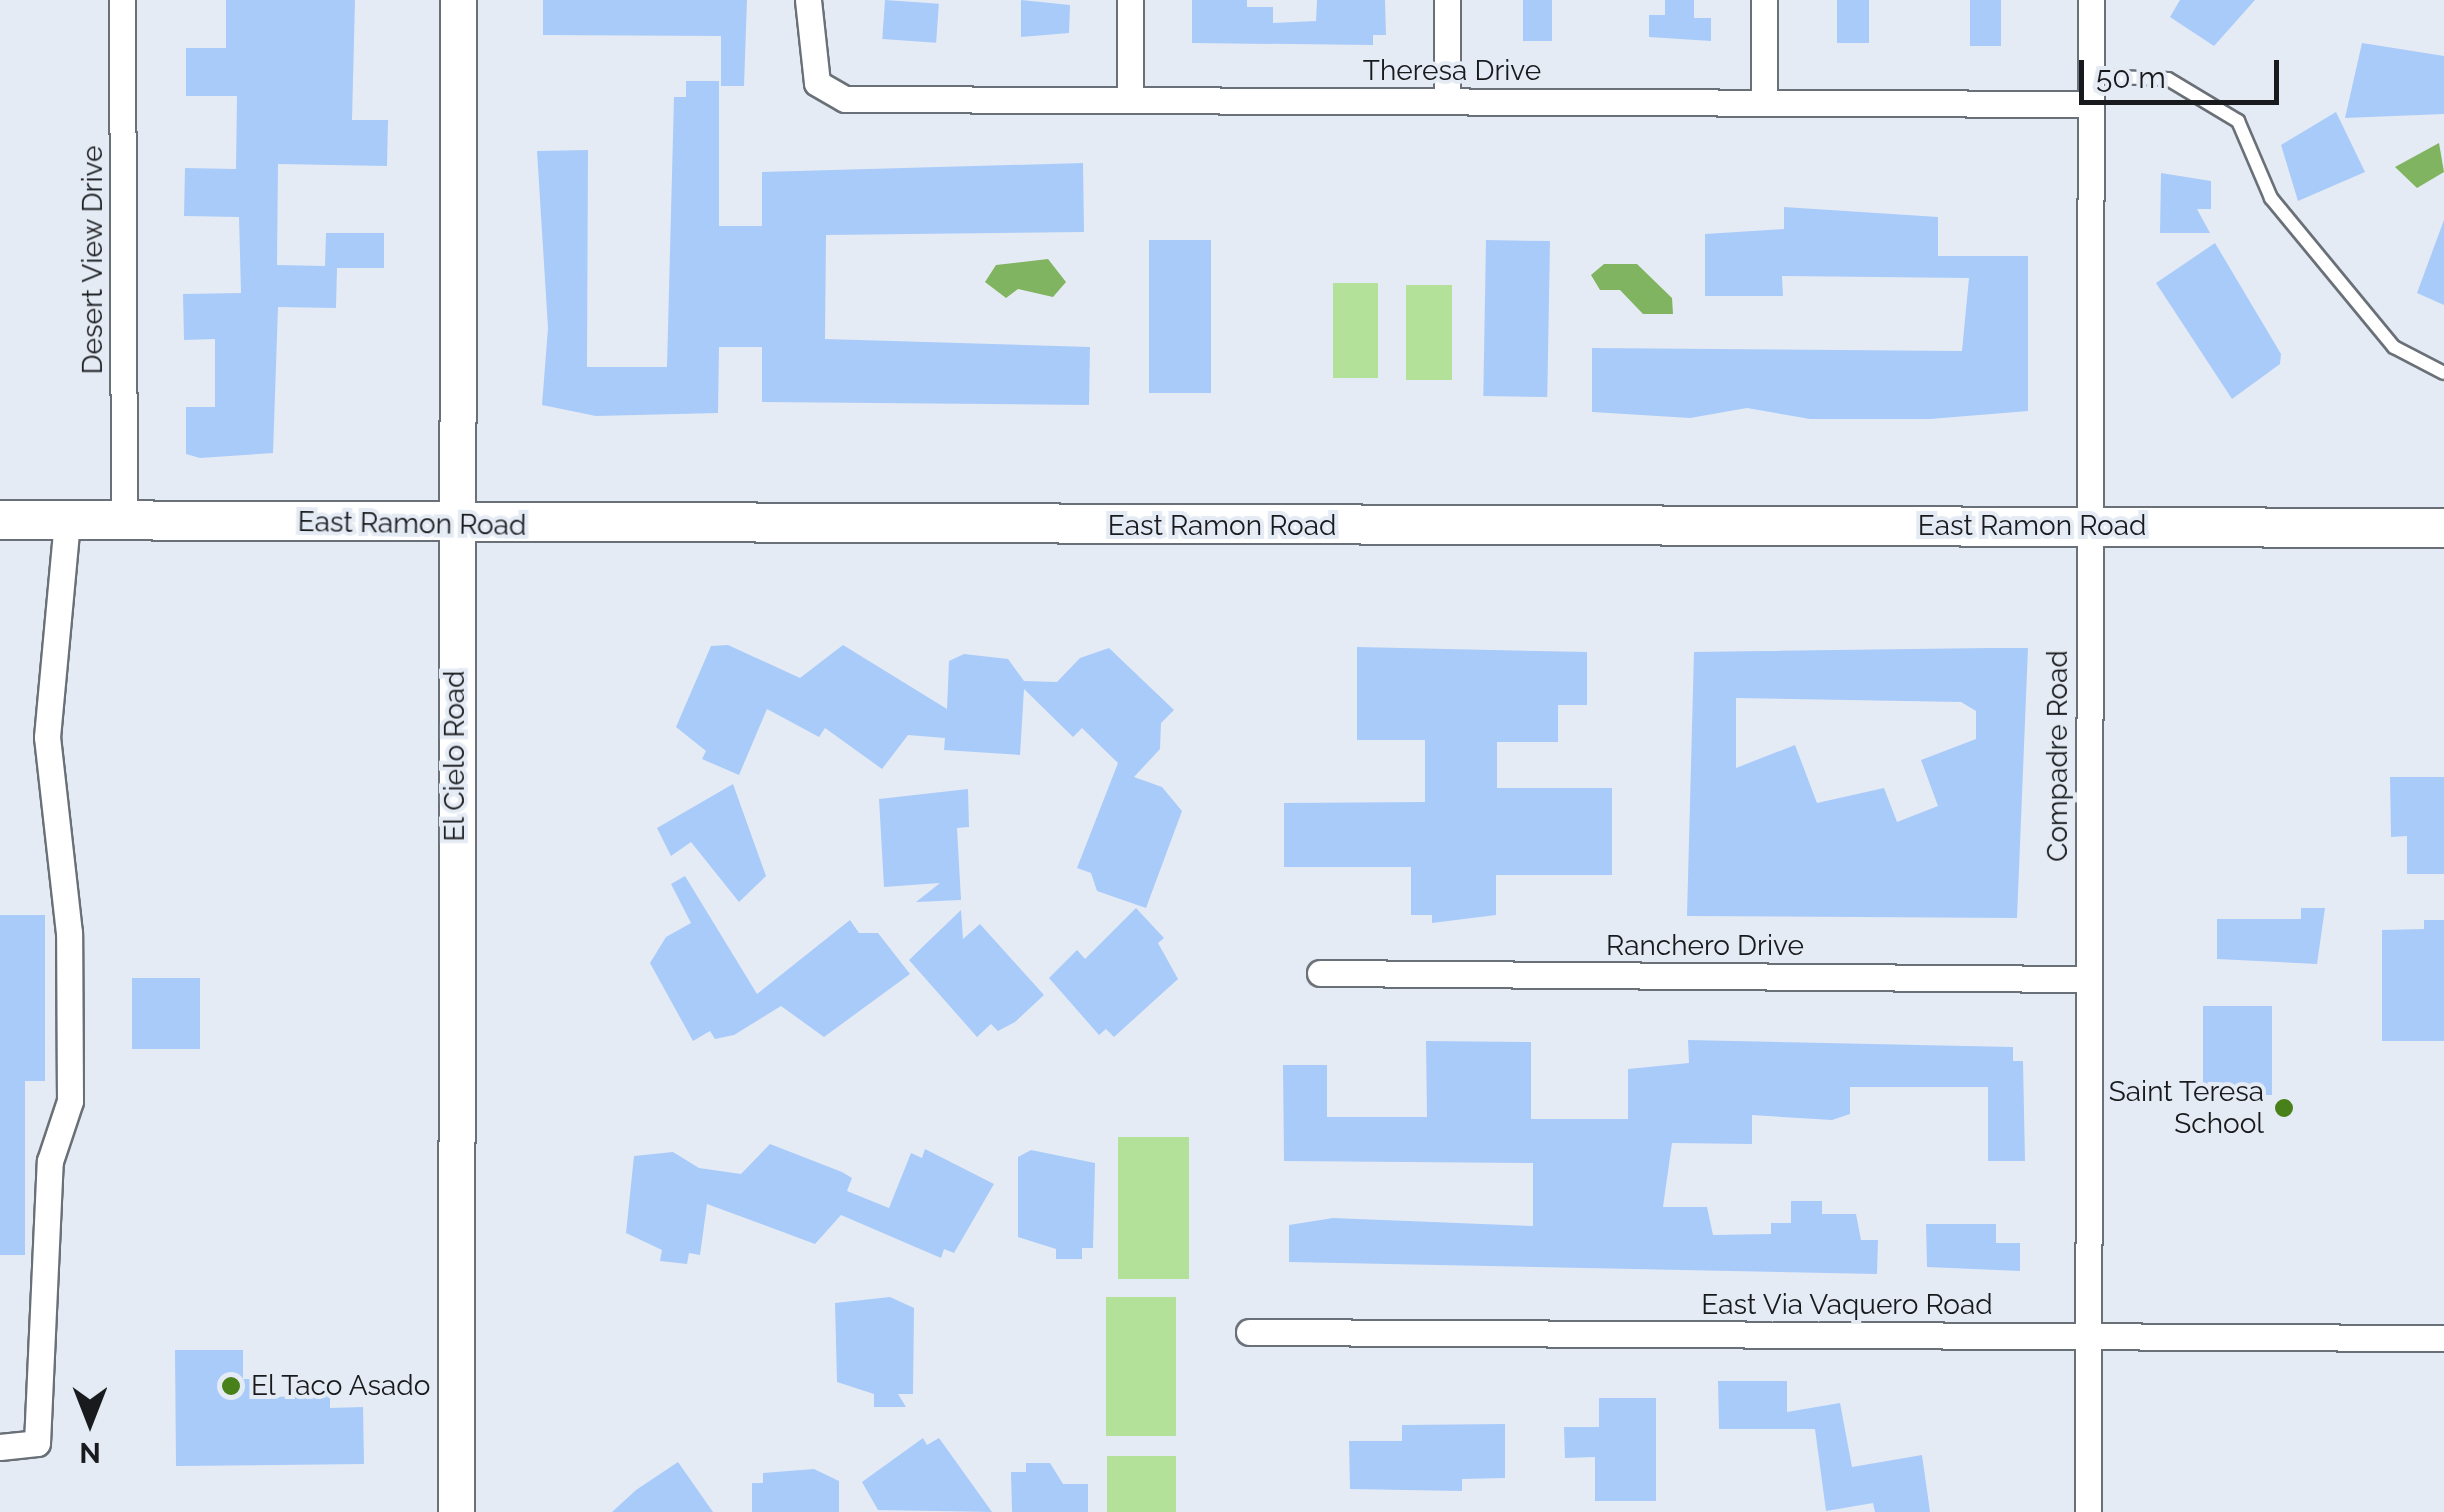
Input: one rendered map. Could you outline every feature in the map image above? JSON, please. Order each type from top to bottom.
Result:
[{"type":"main road","name":"El Cielo Road","points":[[456,1512],[458,0]]},
{"type":"main road","name":"East Ramon Road","points":[[0,520],[2444,528]]},
{"type":"street","name":"Desert View Drive","points":[[122,0],[124,520]]},
{"type":"street","name":"Theresa Drive","points":[[808,0],[818,82],[845,99],[2091,104]]},
{"type":"street","points":[[1130,0],[1130,99]]},
{"type":"street","points":[[1447,0],[1447,101]]},
{"type":"street","points":[[1764,0],[1764,102]]},
{"type":"street","name":"Compadre Road","points":[[2088,1512],[2090,0]]},
{"type":"street","points":[[0,1447],[37,1442],[50,1161],[70,1101],[68,932],[47,737],[67,520]]},
{"type":"street","name":"Ranchero Drive","points":[[1320,973],[2089,979]]},
{"type":"street","name":"East Via Vaquero Road","points":[[1250,1332],[2444,1338]]},
{"type":"lane","points":[[2090,76],[2168,78],[2238,121],[2271,198],[2394,347],[2444,372]]},
{"type":"shaded area","points":[[2439,143],[2444,172],[2417,188],[2395,167]]},
{"type":"shaded area","points":[[1048,259],[1066,282],[1053,297],[1018,289],[1006,298],[985,282],[996,265]]},
{"type":"shaded area","points":[[1604,264],[1637,264],[1672,298],[1673,314],[1643,314],[1620,290],[1600,290],[1591,275]]},
{"type":"shaded area","points":[[1333,283],[1378,283],[1378,378],[1333,378]]},
{"type":"shaded area","points":[[1406,285],[1452,285],[1452,380],[1406,380]]},
{"type":"shaded area","points":[[1118,1137],[1189,1137],[1189,1279],[1118,1279]]},
{"type":"shaded area","points":[[1106,1297],[1176,1297],[1176,1436],[1106,1436]]},
{"type":"shaded area","points":[[1107,1456],[1176,1456],[1176,1512],[1107,1512]]},
{"type":"building","points":[[226,0],[355,0],[352,120],[388,120],[387,166],[278,164],[277,265],[325,266],[326,233],[384,233],[384,268],[337,268],[336,308],[278,307],[273,453],[200,458],[186,454],[186,407],[215,407],[215,339],[184,340],[183,294],[241,293],[239,217],[184,216],[185,168],[236,169],[237,96],[186,96],[186,48],[226,48]]},
{"type":"building","points":[[543,0],[747,0],[744,86],[721,86],[721,36],[543,35]]},
{"type":"building","points":[[885,0],[939,4],[936,43],[882,39]]},
{"type":"building","points":[[1021,0],[1070,5],[1069,33],[1021,37]]},
{"type":"building","points":[[1192,0],[1247,0],[1247,7],[1273,7],[1273,23],[1316,21],[1317,0],[1385,0],[1386,35],[1373,35],[1373,45],[1192,43]]},
{"type":"building","points":[[1523,0],[1552,0],[1552,41],[1523,41]]},
{"type":"building","points":[[1665,0],[1694,0],[1694,18],[1711,18],[1711,41],[1649,37],[1649,15],[1665,15]]},
{"type":"building","points":[[1837,0],[1869,0],[1869,43],[1837,43]]},
{"type":"building","points":[[1970,0],[2001,0],[2001,46],[1970,46]]},
{"type":"building","points":[[2180,0],[2255,0],[2214,46],[2170,17]]},
{"type":"building","points":[[2362,43],[2444,56],[2444,114],[2345,118]]},
{"type":"building","points":[[686,81],[719,81],[719,226],[762,226],[762,172],[1083,163],[1084,232],[826,235],[825,339],[1090,347],[1089,405],[762,402],[762,347],[719,347],[718,413],[596,416],[542,405],[548,328],[537,151],[588,150],[587,367],[667,367],[674,97],[686,97]]},
{"type":"building","points":[[2336,112],[2365,172],[2298,201],[2281,145]]},
{"type":"building","points":[[2161,173],[2211,181],[2211,209],[2197,209],[2210,233],[2160,233]]},
{"type":"building","points":[[1784,207],[1938,217],[1938,256],[2028,256],[2028,411],[1930,419],[1810,419],[1747,408],[1690,418],[1592,412],[1592,348],[1962,351],[1969,278],[1782,276],[1783,296],[1705,296],[1705,234],[1784,229]]},
{"type":"building","points":[[2444,220],[2444,305],[2417,293]]},
{"type":"building","points":[[1149,240],[1211,240],[1211,393],[1149,393]]},
{"type":"building","points":[[1486,240],[1550,241],[1547,397],[1483,396]]},
{"type":"building","points":[[2215,243],[2281,354],[2280,364],[2232,399],[2156,283]]},
{"type":"building","points":[[728,645],[800,678],[843,645],[947,709],[949,661],[964,654],[1008,659],[1024,681],[1057,682],[1080,658],[1109,648],[1174,710],[1161,723],[1160,749],[1134,777],[1162,787],[1182,811],[1146,908],[1097,891],[1091,873],[1077,868],[1118,763],[1082,728],[1073,737],[1024,689],[1020,755],[944,750],[945,738],[908,735],[882,769],[825,728],[819,737],[767,709],[739,775],[702,759],[706,751],[676,727],[711,646]]},
{"type":"building","points":[[1357,647],[1587,652],[1587,705],[1558,705],[1558,742],[1497,742],[1497,788],[1612,788],[1612,875],[1496,875],[1496,915],[1432,923],[1432,915],[1411,915],[1411,867],[1284,867],[1284,803],[1425,802],[1425,740],[1357,740]]},
{"type":"building","points":[[2028,648],[2017,918],[1687,916],[1694,652]],"holes":[[[1736,698],[1961,702],[1976,711],[1976,739],[1921,760],[1938,806],[1897,822],[1884,788],[1817,803],[1795,745],[1736,768]]]},
{"type":"building","points":[[2390,777],[2444,777],[2444,874],[2407,874],[2407,836],[2391,837]]},
{"type":"building","points":[[733,784],[766,876],[739,902],[691,842],[671,856],[657,828]]},
{"type":"building","points":[[968,789],[969,827],[957,828],[961,900],[916,902],[940,883],[884,887],[879,799]]},
{"type":"building","points":[[685,876],[757,994],[850,920],[859,933],[878,933],[910,974],[824,1037],[781,1006],[734,1035],[715,1039],[710,1031],[693,1041],[650,963],[666,937],[691,923],[671,884]]},
{"type":"building","points":[[1136,908],[1164,938],[1158,943],[1178,979],[1114,1037],[1106,1029],[1099,1035],[1049,978],[1077,950],[1085,959]]},
{"type":"building","points":[[2301,908],[2325,908],[2317,964],[2217,959],[2217,919],[2301,919]]},
{"type":"building","points":[[961,910],[963,939],[980,924],[1044,995],[1015,1022],[998,1031],[991,1024],[977,1037],[909,960]]},
{"type":"building","points":[[0,915],[45,915],[45,1081],[25,1081],[25,1255],[0,1255]]},
{"type":"building","points":[[2424,920],[2444,920],[2444,1041],[2382,1041],[2382,930],[2424,929]]},
{"type":"building","points":[[132,978],[200,978],[200,1049],[132,1049]]},
{"type":"building","points":[[2203,1006],[2272,1006],[2272,1095],[2203,1095]]},
{"type":"building","points":[[1688,1040],[2013,1047],[2013,1061],[2023,1061],[2025,1161],[1988,1161],[1988,1087],[1850,1087],[1850,1114],[1832,1120],[1752,1115],[1752,1144],[1672,1143],[1663,1207],[1707,1207],[1713,1235],[1771,1234],[1771,1223],[1791,1223],[1791,1201],[1822,1201],[1822,1214],[1856,1214],[1861,1240],[1878,1240],[1877,1274],[1289,1262],[1289,1225],[1333,1218],[1533,1226],[1533,1163],[1284,1161],[1283,1065],[1327,1065],[1327,1117],[1427,1117],[1426,1041],[1531,1042],[1531,1119],[1628,1119],[1628,1069],[1689,1063]]},
{"type":"building","points":[[770,1144],[842,1172],[852,1178],[847,1191],[889,1208],[911,1153],[922,1158],[925,1149],[994,1184],[954,1253],[944,1249],[941,1258],[841,1215],[815,1244],[707,1204],[700,1255],[689,1253],[687,1264],[660,1261],[662,1250],[626,1233],[634,1156],[673,1152],[699,1168],[741,1174]]},
{"type":"building","points":[[1031,1150],[1095,1163],[1093,1248],[1082,1248],[1082,1259],[1056,1259],[1056,1249],[1018,1237],[1018,1157]]},
{"type":"building","points":[[1926,1224],[1996,1224],[1996,1243],[2020,1243],[2020,1271],[1927,1267]]},
{"type":"building","points":[[890,1297],[914,1308],[913,1394],[898,1394],[906,1407],[874,1407],[874,1394],[837,1382],[835,1303]]},
{"type":"building","points":[[175,1350],[243,1350],[243,1379],[258,1379],[258,1397],[330,1396],[330,1408],[363,1407],[364,1464],[176,1466]]},
{"type":"building","points":[[1718,1381],[1787,1381],[1787,1412],[1840,1403],[1852,1467],[1922,1455],[1930,1512],[1875,1512],[1873,1503],[1826,1511],[1815,1429],[1719,1429]]},
{"type":"building","points":[[1599,1398],[1656,1398],[1656,1501],[1595,1501],[1595,1457],[1565,1458],[1564,1427],[1599,1427]]},
{"type":"building","points":[[1505,1424],[1505,1478],[1462,1479],[1462,1491],[1350,1489],[1349,1441],[1402,1441],[1402,1425]]},
{"type":"building","points":[[923,1438],[927,1445],[939,1438],[992,1512],[878,1510],[862,1482]]},
{"type":"building","points":[[678,1462],[713,1512],[612,1512],[636,1490]]},
{"type":"building","points":[[1026,1463],[1050,1463],[1063,1484],[1088,1484],[1088,1512],[1012,1512],[1011,1472],[1026,1472]]},
{"type":"building","points":[[814,1469],[839,1481],[839,1512],[752,1512],[752,1483],[763,1483],[763,1473]]},
{"type":"place","name":"Saint Teresa School","points":[[2284,1108]]},
{"type":"place","name":"El Taco Asado","points":[[231,1386]]}]
